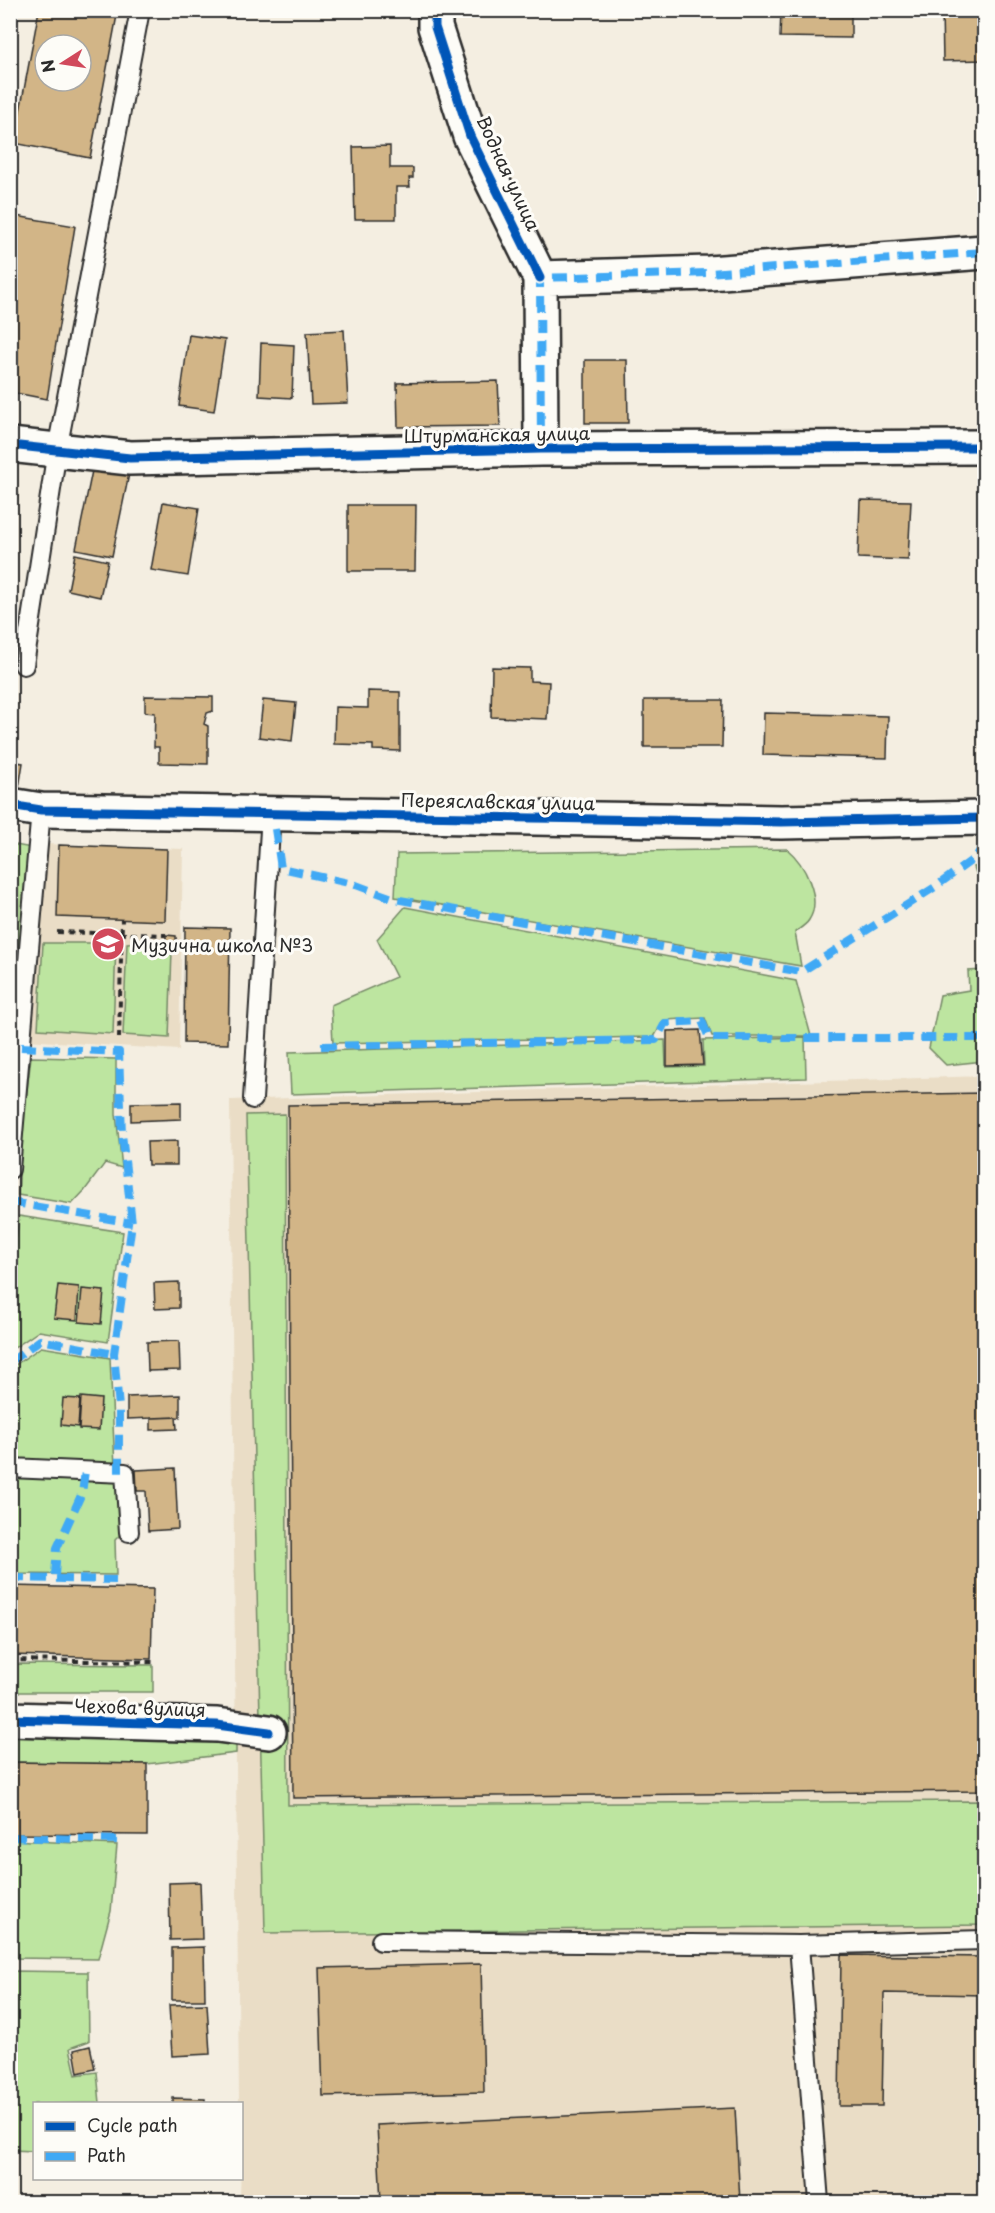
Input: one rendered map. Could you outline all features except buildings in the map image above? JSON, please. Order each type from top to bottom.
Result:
[{"type":"street","name":"Водная улица","points":[[435,10],[435,27],[470,136],[540,278],[541,449]]},
{"type":"street","points":[[540,278],[709,273],[984,252]]},
{"type":"street","name":"Штурманская улица","points":[[10,445],[130,459],[541,449],[984,447]]},
{"type":"street","name":"Переяславская улица","points":[[26,807],[271,814],[781,822],[984,818]]},
{"type":"street","name":"Чехова вулиця","points":[[10,1719],[217,1725],[269,1732]]},
{"type":"lane","points":[[24,665],[57,450],[140,10]]},
{"type":"lane","points":[[10,1169],[26,807]]},
{"type":"lane","points":[[253,1099],[271,814]]},
{"type":"lane","points":[[10,1468],[125,1473],[129,1532]]},
{"type":"lane","points":[[381,1941],[798,1945],[984,1940]]},
{"type":"lane","points":[[798,1945],[819,2202]]},
{"type":"path","points":[[119,1038],[122,920]]},
{"type":"path","points":[[56,932],[166,935]]},
{"type":"path","points":[[10,1660],[153,1662]]},
{"type":"shaded area","name":"Музична школа №3","points":[[43,844],[183,849],[179,1050],[26,1040]]},
{"type":"shaded area","points":[[984,1076],[984,2202],[240,2202],[240,2180],[243,2180],[243,2102],[239,2102],[230,1100]]},
{"type":"green space","points":[[10,844],[32,848],[15,1027],[10,1026]]},
{"type":"green space","points":[[787,849],[800,863],[813,892],[813,911],[808,922],[795,932],[801,966],[395,897],[397,854]]},
{"type":"green space","points":[[984,849],[984,881],[976,873],[974,867],[981,865],[980,855]]},
{"type":"green space","points":[[405,907],[796,981],[811,1036],[712,1036],[705,1018],[664,1020],[654,1037],[333,1043],[331,1005],[396,977],[377,939]]},
{"type":"green space","points":[[163,941],[163,951],[172,951],[169,1038],[123,1035],[127,943]]},
{"type":"green space","points":[[43,943],[116,943],[113,1034],[38,1029]]},
{"type":"green space","points":[[984,970],[984,1061],[946,1065],[929,1048],[940,995],[969,990],[968,971]]},
{"type":"green space","points":[[805,1037],[806,1078],[291,1094],[289,1052],[665,1040],[666,1067],[704,1066],[703,1040]]},
{"type":"green space","points":[[31,1057],[116,1059],[116,1114],[122,1168],[105,1163],[72,1204],[18,1195],[22,1132]]},
{"type":"green space","points":[[285,1114],[288,1805],[984,1801],[984,1925],[265,1933],[246,1115]]},
{"type":"green space","points":[[19,1216],[123,1232],[108,1342],[39,1331],[11,1350],[11,1286]]},
{"type":"green space","points":[[41,1347],[110,1358],[115,1468],[11,1464],[11,1368]]},
{"type":"green space","points":[[11,1471],[119,1475],[123,1532],[115,1540],[116,1575],[11,1574]]},
{"type":"green space","points":[[11,1664],[153,1665],[153,1692],[11,1692]]},
{"type":"green space","points":[[11,1731],[236,1735],[236,1753],[147,1764],[11,1762]]},
{"type":"green space","points":[[11,1840],[117,1845],[111,1911],[98,1959],[11,1958]]},
{"type":"green space","points":[[11,1971],[88,1972],[89,2041],[70,2048],[76,2075],[97,2072],[100,2102],[33,2102],[33,2151],[11,2150]]},
{"type":"marked path","points":[[541,449],[540,278],[709,273],[984,252]]},
{"type":"marked path","points":[[275,829],[281,868],[353,884],[395,899],[801,972],[935,887],[976,857],[984,844]]},
{"type":"marked path","points":[[321,1046],[656,1040],[665,1023],[702,1021],[709,1038],[984,1038]]},
{"type":"marked path","points":[[21,1047],[119,1052],[122,1134],[132,1223],[114,1354],[119,1407],[119,1473]]},
{"type":"marked path","points":[[10,1202],[132,1223]]},
{"type":"marked path","points":[[10,1362],[40,1340],[114,1354]]},
{"type":"marked path","points":[[55,1575],[57,1548],[82,1493],[85,1471]]},
{"type":"marked path","points":[[10,1578],[116,1580]]},
{"type":"marked path","points":[[10,1837],[117,1840]]},
{"type":"cycle path","points":[[435,10],[435,27],[470,136],[540,278]]},
{"type":"cycle path","points":[[10,445],[130,458],[541,449],[984,447]]},
{"type":"cycle path","points":[[10,805],[41,810],[781,822],[984,818]]},
{"type":"cycle path","points":[[10,1719],[217,1725],[269,1732]]},
{"type":"place","name":"Музична школа №3","points":[[108,944]]}]
